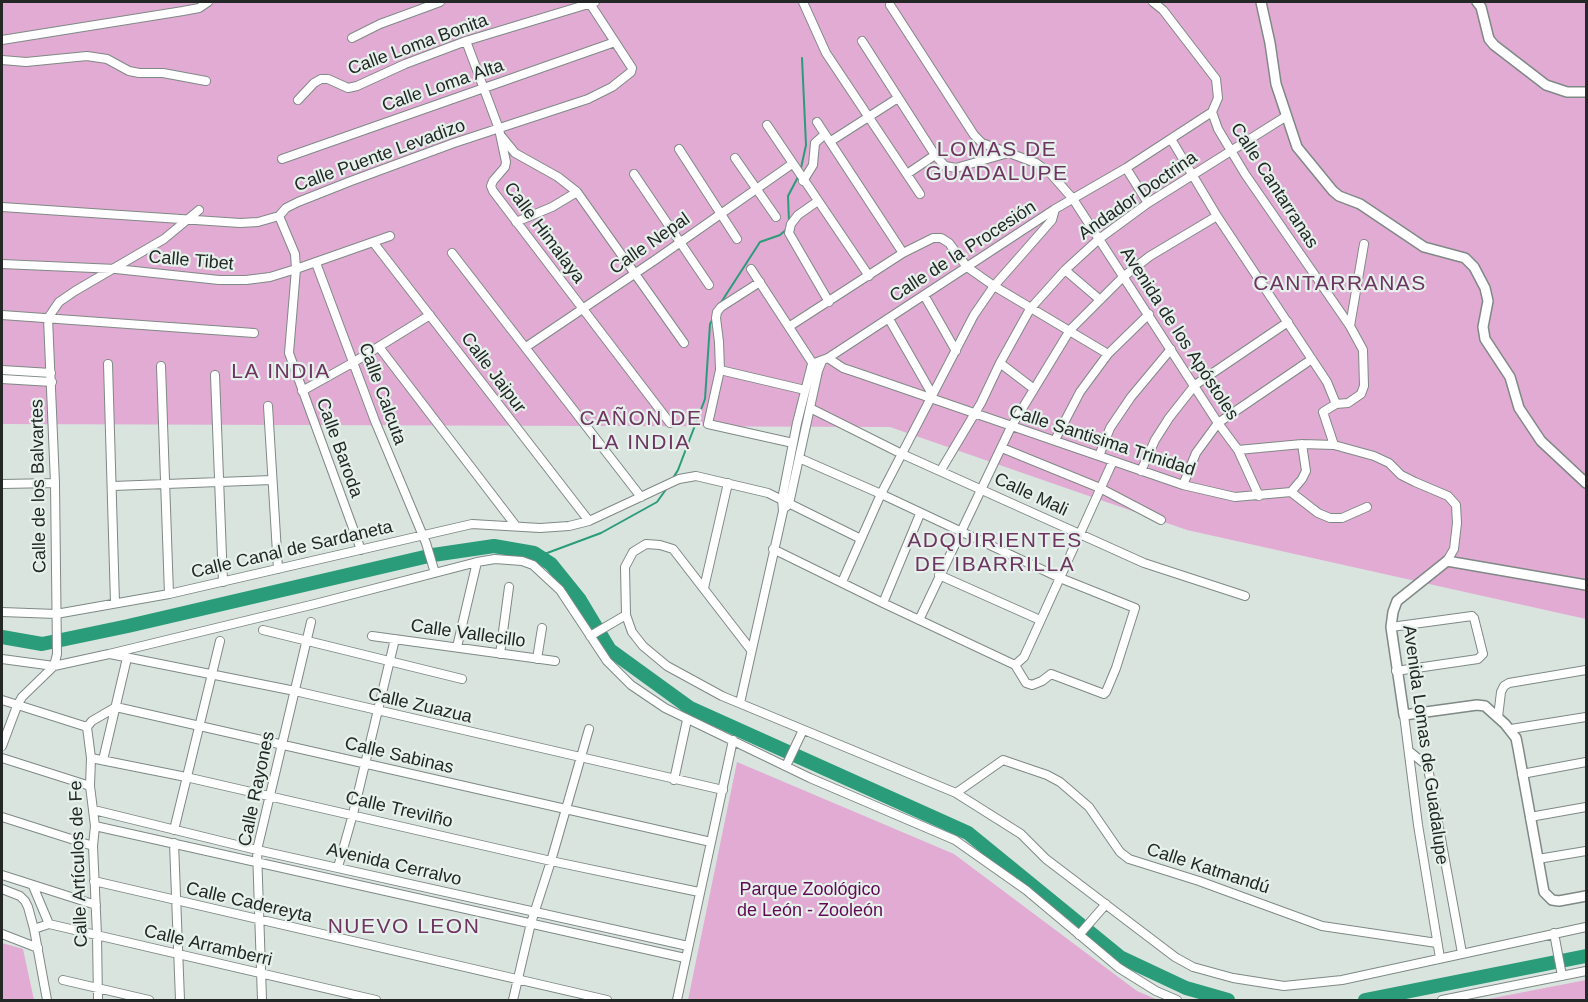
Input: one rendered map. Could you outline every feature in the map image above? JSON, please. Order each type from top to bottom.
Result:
[{"type":"street","points":[[2,40],[183,11],[199,8],[208,2]]},
{"type":"street","points":[[352,38],[400,16],[440,2]]},
{"type":"street","points":[[591,2],[615,42]]},
{"type":"street","name":"Calle Loma Bonita","points":[[298,100],[321,79],[328,79],[348,87],[357,86],[405,64],[466,42],[591,2]]},
{"type":"street","points":[[803,2],[826,53],[867,118],[920,194]]},
{"type":"street","name":"Calle Cantarranas","points":[[1153,2],[1163,10],[1216,79],[1218,98],[1212,112],[1231,150],[1350,326],[1363,350],[1364,386],[1361,394],[1348,403],[1336,404]]},
{"type":"street","points":[[1261,2],[1276,84],[1285,117],[1297,147],[1339,196],[1360,204],[1424,247],[1465,258],[1474,267],[1485,288],[1488,301],[1483,327],[1485,339],[1510,377],[1520,408],[1541,441],[1587,483]]},
{"type":"street","points":[[1477,2],[1481,7],[1489,39],[1494,45],[1546,85],[1568,92],[1587,92]]},
{"type":"street","name":"Avenida de los Apóstoles","points":[[890,6],[974,135],[982,143],[1036,164],[1051,174],[1073,199],[1218,423],[1238,450],[1259,496]]},
{"type":"street","points":[[862,41],[935,155],[945,166],[950,168],[1008,153]]},
{"type":"street","name":"Calle Himalaya","points":[[466,42],[500,133],[506,162],[505,167],[491,186],[493,191],[670,423]]},
{"type":"street","name":"Calle Loma Alta","points":[[282,159],[615,42]]},
{"type":"street","name":"Calle Puente Levadizo","points":[[2,207],[240,223],[258,222],[279,216],[286,208],[298,202],[351,181],[500,133],[588,99],[612,87],[631,72],[632,68],[615,42]]},
{"type":"street","points":[[2,60],[26,62],[87,56],[107,59],[129,71],[163,73],[206,81]]},
{"type":"street","points":[[831,141],[898,98]]},
{"type":"street","name":"Calle de la Procesión","points":[[815,368],[1055,209],[1126,168],[1212,112]]},
{"type":"street","name":"Andador Doctrina","points":[[941,470],[1029,309],[1065,270],[1099,239],[1148,203],[1285,117]]},
{"type":"street","points":[[817,122],[903,253]]},
{"type":"street","points":[[766,125],[869,276]]},
{"type":"street","points":[[500,133],[515,153],[558,177],[577,192],[684,342]]},
{"type":"street","points":[[803,181],[813,165],[815,143],[825,134]]},
{"type":"street","points":[[1171,139],[1216,216],[1327,382],[1336,404],[1323,412],[1334,445]]},
{"type":"street","points":[[679,149],[737,239]]},
{"type":"street","points":[[907,174],[935,155]]},
{"type":"street","points":[[735,158],[776,217]]},
{"type":"street","name":"Calle Nepal","points":[[526,347],[792,164]]},
{"type":"street","points":[[1126,168],[1148,203]]},
{"type":"street","points":[[634,174],[709,285]]},
{"type":"street","points":[[516,222],[556,205],[577,192]]},
{"type":"street","points":[[818,201],[798,215],[791,224],[789,233],[790,239],[829,302]]},
{"type":"street","points":[[842,582],[881,494],[975,315],[993,286],[1052,220],[1055,209]]},
{"type":"street","points":[[48,318],[59,302],[164,239],[199,210]]},
{"type":"street","name":"Calle Baroda","points":[[279,216],[295,254],[290,353],[361,550]]},
{"type":"street","points":[[919,620],[1011,427],[1070,330],[1123,276],[1150,256],[1216,216]]},
{"type":"street","name":"Calle Tibet","points":[[2,264],[116,269],[219,280],[246,280],[270,277],[316,263],[390,236]]},
{"type":"street","points":[[1014,237],[1027,247]]},
{"type":"street","points":[[790,326],[903,253],[933,238],[941,238],[949,243],[967,267],[993,286],[1108,354]]},
{"type":"street","name":"Calle Jaipur","points":[[373,242],[589,521]]},
{"type":"street","points":[[1350,326],[1364,244]]},
{"type":"street","points":[[452,253],[641,497]]},
{"type":"street","name":"Calle Calcuta","points":[[316,263],[375,421],[426,543],[434,569]]},
{"type":"street","points":[[740,703],[773,549],[799,458],[810,408],[815,368],[752,268]]},
{"type":"street","points":[[1065,270],[1099,299]]},
{"type":"street","points":[[760,282],[721,307],[717,312],[720,370],[708,421],[710,426],[794,443]]},
{"type":"street","points":[[924,295],[956,351]]},
{"type":"street","points":[[1055,440],[1080,392],[1108,354],[1149,314]]},
{"type":"street","points":[[2,315],[254,333]]},
{"type":"street","points":[[302,391],[430,315]]},
{"type":"street","name":"Calle de los Balvartes","points":[[48,318],[55,483],[57,654],[54,666]]},
{"type":"street","points":[[889,319],[931,396]]},
{"type":"street","points":[[1141,471],[1155,440],[1195,385],[1287,322]]},
{"type":"street","points":[[379,347],[516,526]]},
{"type":"street","points":[[1099,456],[1110,428],[1131,397],[1170,349]]},
{"type":"street","points":[[1183,485],[1196,453],[1218,423],[1312,359]]},
{"type":"street","name":"Calle Santisima Trinidad","points":[[825,360],[858,374],[931,396],[973,415],[1055,440],[1183,485],[1227,496],[1259,496],[1292,492]]},
{"type":"street","points":[[1000,363],[1034,389]]},
{"type":"street","points":[[108,364],[115,603]]},
{"type":"street","points":[[161,366],[169,594]]},
{"type":"street","points":[[786,502],[794,443],[805,390],[815,368]]},
{"type":"street","points":[[2,370],[51,373]]},
{"type":"street","points":[[720,370],[805,390]]},
{"type":"street","points":[[215,375],[223,582]]},
{"type":"street","points":[[2,379],[52,382]]},
{"type":"street","points":[[268,406],[278,570]]},
{"type":"street","name":"Calle Mali","points":[[810,408],[902,454],[1079,535],[1144,563],[1245,596]]},
{"type":"street","points":[[1302,444],[1306,471],[1292,492],[1318,513],[1330,518],[1342,518],[1367,507]]},
{"type":"street","points":[[1238,450],[1302,444],[1334,445],[1374,456],[1389,463],[1401,474],[1415,482],[1448,496],[1456,505],[1457,523],[1454,549],[1447,561],[1587,585]]},
{"type":"street","points":[[1002,448],[1100,488],[1161,520]]},
{"type":"street","points":[[773,549],[1015,665],[1026,683],[1032,685],[1042,681],[1050,674],[1101,694],[1106,692],[1135,608],[1060,578],[799,458]]},
{"type":"street","points":[[1015,665],[1024,657],[1113,462]]},
{"type":"street","points":[[589,521],[679,479],[696,476],[728,483],[786,502],[861,539]]},
{"type":"street","points":[[112,486],[272,480]]},
{"type":"street","points":[[2,484],[55,483]]},
{"type":"street","points":[[704,588],[728,483]]},
{"type":"street","points":[[883,603],[920,514]]},
{"type":"street","name":"Calle Canal de Sardaneta","points":[[2,611],[56,614],[169,594],[471,524],[540,528],[569,526],[589,521]]},
{"type":"street","points":[[751,650],[673,549],[646,544],[633,552],[625,567],[626,615],[633,632],[643,646],[667,666],[801,734],[956,793],[1021,834],[1046,859],[1104,907],[1193,967],[1233,978],[1284,986],[1342,980],[1587,927]]},
{"type":"street","points":[[2,659],[54,666],[109,654],[434,569],[510,559],[533,564],[560,590],[593,634],[607,661],[631,685],[687,720],[954,840],[1082,932],[1119,968],[1156,991],[1177,1000]]},
{"type":"street","name":"Avenida Lomas de Guadalupe","points":[[1440,958],[1418,825],[1391,627],[1397,601],[1447,561]]},
{"type":"street","points":[[457,647],[477,562]]},
{"type":"street","points":[[939,575],[1040,620]]},
{"type":"street","points":[[500,654],[509,587]]},
{"type":"street","points":[[593,634],[626,615]]},
{"type":"street","points":[[1391,627],[1472,616],[1483,654],[1478,659],[1396,671]]},
{"type":"street","name":"Calle Rayones","points":[[262,1000],[257,850],[311,622]]},
{"type":"street","points":[[537,658],[542,628]]},
{"type":"street","points":[[263,630],[462,679]]},
{"type":"street","points":[[372,636],[395,639]]},
{"type":"street","name":"Calle Vallecillo","points":[[338,867],[395,639],[555,661]]},
{"type":"street","points":[[174,830],[220,641]]},
{"type":"street","name":"Calle Zuazua","points":[[109,654],[295,692],[723,790]]},
{"type":"street","points":[[103,760],[127,658]]},
{"type":"street","points":[[2,747],[22,697],[54,666]]},
{"type":"street","points":[[1498,717],[1501,692],[1509,683],[1587,670]]},
{"type":"street","points":[[2,700],[87,727],[92,721],[117,707]]},
{"type":"street","points":[[1404,715],[1477,705],[1485,706],[1498,717],[1516,738],[1544,892],[1547,897],[1559,901],[1587,896]]},
{"type":"street","name":"Calle Sabinas","points":[[117,707],[711,842]]},
{"type":"street","points":[[1510,729],[1587,717]]},
{"type":"street","points":[[674,780],[687,720]]},
{"type":"street","name":"Calle Artículos de Fe","points":[[87,727],[95,826],[93,846],[98,935],[98,1000]]},
{"type":"street","points":[[513,1000],[531,923],[589,729]]},
{"type":"street","points":[[787,763],[801,734]]},
{"type":"street","points":[[677,1000],[733,740]]},
{"type":"street","points":[[1409,751],[1428,768],[1462,954]]},
{"type":"street","points":[[2,758],[90,786]]},
{"type":"street","name":"Calle Trevilño","points":[[91,758],[270,795],[551,861],[699,892]]},
{"type":"street","name":"Calle Katmandú","points":[[956,793],[1003,760],[1047,775],[1060,782],[1089,807],[1120,852],[1129,859],[1199,881],[1322,926],[1437,944]]},
{"type":"street","points":[[1522,774],[1587,762]]},
{"type":"street","points":[[1530,817],[1587,807]]},
{"type":"street","name":"Avenida Cerralvo","points":[[94,810],[257,850],[688,946]]},
{"type":"street","points":[[2,817],[93,846]]},
{"type":"street","name":"Avenida Cerralvo","points":[[95,826],[686,958]]},
{"type":"street","points":[[174,843],[180,1000]]},
{"type":"street","points":[[1538,859],[1587,851]]},
{"type":"street","points":[[2,875],[96,905]]},
{"type":"street","name":"Calle Cadereyta","points":[[94,881],[607,1000]]},
{"type":"street","points":[[33,886],[49,924],[34,929]]},
{"type":"street","points":[[2,889],[20,896],[25,901],[34,929],[47,1000]]},
{"type":"street","points":[[1082,932],[1104,907]]},
{"type":"street","name":"Calle Arramberri","points":[[49,924],[376,1000]]},
{"type":"street","points":[[1554,933],[1561,973]]},
{"type":"street","points":[[2,934],[38,948]]},
{"type":"street","points":[[1442,1000],[1561,973],[1587,971]]},
{"type":"street","points":[[63,980],[148,1000]]},
{"type":"green space","points":[[2,2],[1586,2],[1586,619],[1187,530],[890,427],[2,424]]},
{"type":"green space","name":"Parque Zoológico de León - Zooleón","points":[[737,762],[954,854],[1137,991],[1158,1000],[688,1000]]},
{"type":"green space","points":[[2,943],[23,949],[34,1000],[2,1000]]},
{"type":"green space","points":[[1586,980],[1586,1000],[1483,1000]]},
{"type":"waterway","points":[[801,168],[806,145],[802,58]]},
{"type":"waterway","points":[[789,222],[788,196],[798,177]]},
{"type":"waterway","points":[[720,304],[760,242],[780,235],[788,228]]},
{"type":"waterway","points":[[673,478],[705,399],[710,324],[714,317]]},
{"type":"waterway","points":[[539,556],[601,533],[657,502],[667,488]]},
{"type":"waterway","points":[[2,637],[42,644],[433,555],[494,546],[534,553],[551,564],[580,600],[610,650],[690,708],[968,833],[1120,957],[1186,988],[1228,1000]]},
{"type":"waterway","points":[[1365,1000],[1586,956]]},
{"type":"district","name":"LOMAS DE GUADALUPE","points":[[997,162]]},
{"type":"district","name":"CANTARRANAS","points":[[1340,284]]},
{"type":"district","name":"LA INDIA","points":[[281,372]]},
{"type":"district","name":"CAÑON DE LA INDIA","points":[[641,431]]},
{"type":"district","name":"ADQUIRIENTES DE IBARRILLA","points":[[995,553]]},
{"type":"district","name":"NUEVO LEON","points":[[404,927]]}]
